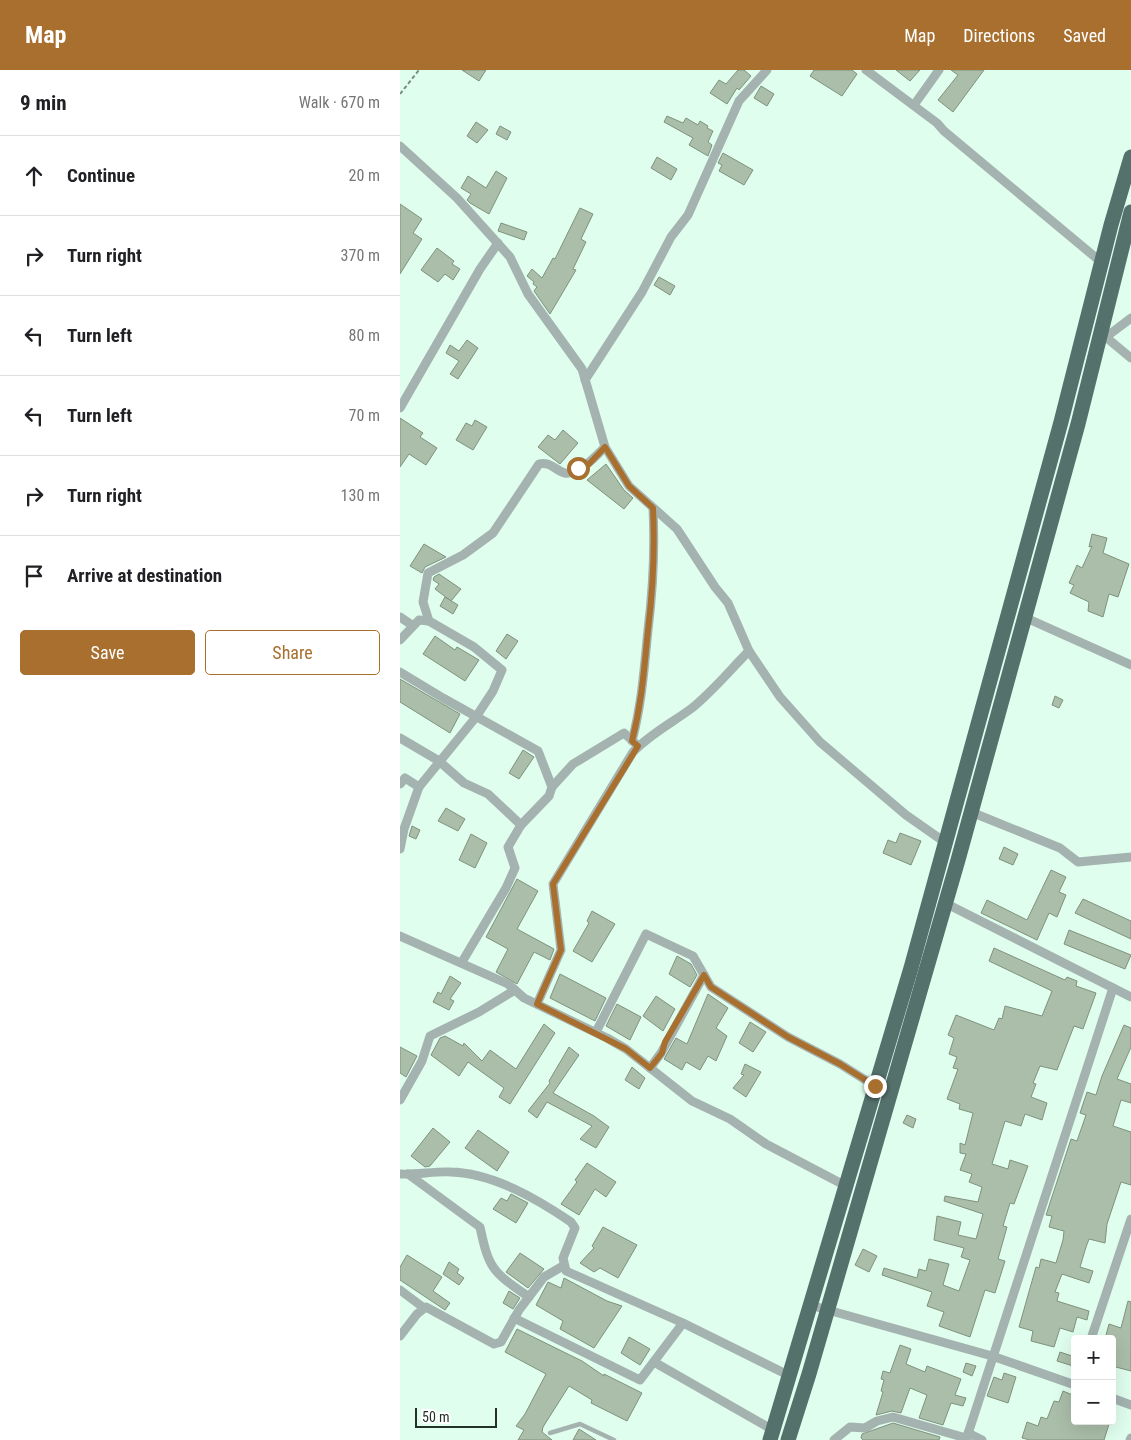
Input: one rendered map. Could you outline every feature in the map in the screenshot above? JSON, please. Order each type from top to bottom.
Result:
[{"type":"highway","points":[[772,1435],[946,843],[1131,157]]},
{"type":"highway","points":[[788,1440],[971,812],[1024,616],[1104,335],[1131,212]]},
{"type":"street","points":[[585,380],[642,292],[671,237],[688,215],[739,101],[767,70]]},
{"type":"street","points":[[866,70],[914,105],[1102,262]]},
{"type":"street","points":[[914,105],[939,70]]},
{"type":"street","points":[[400,146],[457,198],[510,258],[528,294],[582,369],[605,447],[629,486],[677,529],[715,587],[728,603],[749,651],[780,697],[820,742],[906,815],[946,843]]},
{"type":"street","points":[[400,408],[480,270],[498,243]]},
{"type":"street","points":[[1131,318],[1104,335],[1131,358]]},
{"type":"street","points":[[429,621],[423,602],[428,573],[463,555],[494,533],[539,464],[547,464],[565,473],[573,472],[589,464],[605,447]]},
{"type":"street","points":[[537,1004],[561,950],[553,884],[635,744],[641,707],[652,599],[655,544],[653,508]]},
{"type":"street","points":[[1024,616],[1131,665]]},
{"type":"street","points":[[400,618],[412,625]]},
{"type":"street","points":[[400,640],[412,625],[419,620],[429,621],[474,647],[502,670],[493,691],[476,716],[419,787],[404,829],[400,849]]},
{"type":"street","points":[[635,744],[710,693],[749,651]]},
{"type":"street","points":[[400,672],[538,751],[552,787]]},
{"type":"street","points":[[462,962],[506,888],[515,868],[508,847],[521,825],[549,796],[552,787],[573,764],[624,733],[635,744]]},
{"type":"street","points":[[400,738],[439,761],[464,783],[488,794],[521,825]]},
{"type":"street","points":[[400,784],[405,778],[419,787]]},
{"type":"street","points":[[971,812],[1060,848],[1078,862],[1131,857]]},
{"type":"street","points":[[945,903],[1131,997]]},
{"type":"street","points":[[596,1032],[646,934],[693,956],[711,987],[788,1037],[840,1064],[875,1086]]},
{"type":"street","points":[[400,936],[508,984],[524,998],[596,1032],[626,1049],[692,1101],[730,1118],[766,1144],[846,1186]]},
{"type":"street","points":[[650,1068],[662,1053],[665,1042],[704,975]]},
{"type":"street","points":[[966,1437],[1113,988]]},
{"type":"street","points":[[400,1100],[422,1061],[430,1036],[463,1020],[515,990]]},
{"type":"street","points":[[404,1174],[453,1172],[493,1180],[562,1216],[571,1222],[575,1228],[563,1258],[563,1266],[566,1271],[683,1322],[790,1376]]},
{"type":"street","points":[[404,1174],[480,1226],[487,1258],[500,1277],[529,1297]]},
{"type":"street","points":[[1092,1335],[1131,1219]]},
{"type":"street","points":[[400,1290],[424,1308],[436,1311],[494,1344],[501,1342],[514,1318],[544,1277],[563,1266]]},
{"type":"street","points":[[810,1305],[992,1356],[1071,1384]]},
{"type":"street","points":[[400,1336],[424,1308]]},
{"type":"street","points":[[514,1318],[640,1380],[683,1322]]},
{"type":"street","points":[[654,1362],[772,1435]]},
{"type":"street","points":[[1116,1399],[1131,1405]]},
{"type":"street","points":[[834,1440],[850,1427],[865,1428],[877,1421],[893,1417],[982,1440]]},
{"type":"lane","points":[[550,1433],[580,1424],[614,1440]]},
{"type":"path","points":[[400,94],[419,70]]},
{"type":"building","points":[[462,70],[486,70],[479,81]]},
{"type":"building","points":[[738,70],[744,70],[751,76],[739,90],[737,88],[727,104],[710,93],[719,80],[726,84]]},
{"type":"building","points":[[814,70],[852,70],[857,74],[842,96],[810,76]]},
{"type":"building","points":[[896,70],[920,70],[910,81]]},
{"type":"building","points":[[951,70],[984,70],[953,112],[938,100],[958,75]]},
{"type":"building","points":[[761,86],[774,94],[767,106],[754,98]]},
{"type":"building","points":[[667,116],[683,123],[686,118],[698,125],[700,121],[708,126],[707,128],[713,131],[708,142],[712,145],[708,156],[689,145],[693,138],[664,122]]},
{"type":"building","points":[[476,122],[488,130],[477,143],[467,136]]},
{"type":"building","points":[[500,126],[511,132],[507,140],[496,134]]},
{"type":"building","points":[[723,153],[753,170],[744,185],[719,171],[722,165],[718,163]]},
{"type":"building","points":[[657,157],[677,169],[671,180],[651,168]]},
{"type":"building","points":[[496,171],[507,178],[489,214],[470,203],[467,200],[471,194],[461,188],[468,176],[486,188]]},
{"type":"building","points":[[400,204],[422,219],[413,233],[422,239],[400,274]]},
{"type":"building","points":[[580,208],[593,214],[581,239],[586,242],[573,269],[576,270],[550,314],[534,291],[537,287],[533,284],[534,282],[527,276],[532,269],[542,278],[553,258],[555,259]]},
{"type":"building","points":[[501,223],[527,232],[524,240],[498,231]]},
{"type":"building","points":[[437,248],[454,261],[452,264],[460,269],[453,280],[445,274],[438,282],[421,270]]},
{"type":"building","points":[[659,277],[675,286],[670,295],[654,285]]},
{"type":"building","points":[[467,340],[478,348],[458,379],[450,374],[459,361],[446,353],[450,345],[459,351]]},
{"type":"building","points":[[400,418],[423,433],[420,437],[437,448],[426,465],[409,454],[400,467]]},
{"type":"building","points":[[475,420],[487,427],[473,450],[456,440],[466,423],[472,426]]},
{"type":"building","points":[[563,430],[578,443],[560,464],[538,447],[548,435],[555,440]]},
{"type":"building","points":[[606,464],[624,490],[633,498],[624,509],[587,480]]},
{"type":"building","points":[[1092,534],[1107,538],[1103,553],[1129,564],[1118,597],[1109,594],[1103,617],[1088,611],[1089,602],[1070,593],[1074,585],[1069,583],[1077,565],[1082,568],[1092,546],[1089,547]]},
{"type":"building","points":[[424,544],[446,557],[425,567],[422,573],[410,566]]},
{"type":"building","points":[[439,574],[461,589],[451,601],[435,589],[439,584],[433,580]]},
{"type":"building","points":[[445,597],[458,605],[453,614],[440,606]]},
{"type":"building","points":[[507,634],[518,641],[506,659],[496,651]]},
{"type":"building","points":[[435,636],[455,650],[457,647],[479,660],[465,681],[423,654]]},
{"type":"building","points":[[400,679],[460,714],[450,733],[400,702]]},
{"type":"building","points":[[1055,696],[1063,700],[1059,708],[1052,705]]},
{"type":"building","points":[[523,750],[534,757],[519,779],[509,773]]},
{"type":"building","points":[[446,808],[465,819],[458,831],[438,821]]},
{"type":"building","points":[[412,826],[420,830],[416,839],[409,836]]},
{"type":"building","points":[[900,833],[921,841],[911,865],[883,853],[888,840],[896,843]]},
{"type":"building","points":[[471,834],[487,843],[475,868],[459,860]]},
{"type":"building","points":[[1004,847],[1018,854],[1013,865],[999,859]]},
{"type":"building","points":[[1051,870],[1066,877],[1059,892],[1066,895],[1057,917],[1049,913],[1037,940],[981,913],[987,900],[1027,920]]},
{"type":"building","points":[[517,879],[538,891],[517,929],[554,949],[550,960],[534,952],[517,984],[496,972],[508,949],[486,937]]},
{"type":"building","points":[[1083,899],[1131,921],[1131,939],[1075,913]]},
{"type":"building","points":[[592,911],[615,924],[592,962],[573,951],[589,923],[587,921]]},
{"type":"building","points":[[1069,930],[1131,955],[1125,969],[1064,944]]},
{"type":"building","points":[[994,948],[1065,980],[1067,977],[1077,981],[1076,986],[1096,993],[1083,1029],[1074,1026],[1057,1070],[1040,1066],[1033,1083],[1036,1084],[1031,1097],[1047,1103],[1042,1120],[1025,1114],[1021,1126],[1005,1121],[992,1164],[1008,1169],[1010,1160],[1028,1166],[1014,1204],[1010,1203],[1003,1226],[1007,1227],[998,1259],[1005,1261],[995,1293],[985,1290],[970,1337],[939,1326],[944,1312],[927,1306],[932,1292],[882,1275],[884,1268],[917,1278],[919,1269],[926,1271],[929,1259],[949,1264],[943,1285],[959,1291],[970,1260],[961,1257],[964,1248],[934,1240],[937,1216],[961,1222],[958,1235],[976,1239],[983,1214],[944,1201],[945,1196],[978,1202],[982,1187],[969,1182],[972,1174],[960,1170],[966,1154],[960,1153],[960,1143],[965,1145],[973,1113],[959,1109],[960,1104],[947,1099],[958,1069],[953,1068],[957,1057],[949,1054],[954,1038],[948,1035],[956,1015],[994,1030],[999,1018],[1002,1019],[1005,1006],[1042,1016],[1052,991],[989,961]]},
{"type":"building","points":[[677,956],[691,964],[697,975],[690,987],[669,974]]},
{"type":"building","points":[[560,974],[606,998],[595,1021],[550,998]]},
{"type":"building","points":[[450,976],[461,983],[450,999],[454,1001],[449,1010],[433,1002],[438,992],[441,994]]},
{"type":"building","points":[[708,994],[728,1008],[716,1028],[727,1036],[716,1061],[708,1056],[700,1070],[686,1062],[682,1070],[664,1059],[676,1038],[687,1044]]},
{"type":"building","points":[[656,996],[675,1009],[663,1031],[643,1016]]},
{"type":"building","points":[[617,1004],[641,1017],[630,1040],[606,1026]]},
{"type":"building","points":[[750,1022],[766,1032],[753,1052],[739,1043]]},
{"type":"building","points":[[544,1024],[555,1033],[510,1104],[499,1097],[504,1088],[468,1062],[459,1076],[431,1055],[440,1038],[445,1036],[463,1046],[464,1043],[482,1061],[490,1050],[516,1069]]},
{"type":"building","points":[[1124,1025],[1131,1028],[1131,1047],[1117,1079],[1131,1084],[1131,1103],[1121,1100],[1113,1126],[1131,1132],[1131,1185],[1121,1182],[1107,1224],[1105,1243],[1089,1239],[1080,1267],[1093,1271],[1089,1283],[1062,1274],[1055,1292],[1059,1293],[1057,1301],[1089,1311],[1087,1320],[1077,1317],[1073,1332],[1060,1328],[1054,1347],[1031,1341],[1033,1331],[1019,1327],[1036,1267],[1039,1268],[1041,1259],[1056,1263],[1064,1231],[1049,1227],[1052,1216],[1046,1215],[1071,1139],[1077,1141],[1086,1115],[1080,1113],[1087,1092],[1096,1095]]},
{"type":"building","points":[[400,1047],[417,1056],[406,1077],[400,1073]]},
{"type":"building","points":[[569,1047],[579,1055],[553,1093],[594,1116],[609,1127],[596,1148],[580,1139],[592,1126],[547,1102],[537,1118],[528,1111],[550,1083],[549,1081]]},
{"type":"building","points":[[745,1064],[761,1072],[746,1097],[733,1088],[744,1075],[741,1074]]},
{"type":"building","points":[[632,1067],[645,1078],[639,1089],[625,1080]]},
{"type":"building","points":[[907,1115],[916,1119],[913,1128],[903,1123]]},
{"type":"building","points":[[433,1128],[450,1142],[430,1166],[425,1167],[411,1156]]},
{"type":"building","points":[[478,1130],[509,1152],[497,1171],[465,1148]]},
{"type":"building","points":[[587,1163],[616,1182],[606,1197],[595,1189],[579,1215],[561,1204],[577,1182],[575,1180]]},
{"type":"building","points":[[511,1194],[528,1203],[516,1223],[493,1209],[501,1198],[507,1201]]},
{"type":"building","points":[[603,1227],[637,1245],[618,1278],[600,1268],[594,1272],[580,1263],[594,1248],[592,1246]]},
{"type":"building","points":[[863,1249],[877,1256],[869,1272],[855,1265]]},
{"type":"building","points":[[520,1253],[544,1269],[528,1288],[506,1272]]},
{"type":"building","points":[[407,1255],[442,1277],[433,1291],[450,1303],[445,1310],[400,1280],[400,1267]]},
{"type":"building","points":[[449,1262],[459,1269],[457,1273],[464,1278],[459,1285],[443,1274]]},
{"type":"building","points":[[564,1278],[607,1301],[622,1306],[594,1348],[560,1329],[563,1321],[536,1305],[548,1282],[561,1288]]},
{"type":"building","points":[[509,1291],[520,1298],[513,1309],[503,1303]]},
{"type":"building","points":[[1128,1301],[1131,1302],[1131,1371],[1116,1367],[1116,1335],[1106,1335],[1109,1324],[1121,1328]]},
{"type":"building","points":[[517,1329],[582,1361],[604,1376],[604,1374],[642,1393],[627,1421],[591,1403],[592,1400],[569,1386],[543,1427],[542,1432],[552,1440],[518,1440],[524,1430],[516,1426],[525,1414],[546,1374],[505,1352]]},
{"type":"building","points":[[629,1337],[650,1349],[640,1365],[621,1353]]},
{"type":"building","points":[[900,1345],[911,1349],[906,1364],[925,1372],[927,1366],[961,1379],[955,1395],[966,1398],[963,1406],[951,1403],[943,1425],[919,1418],[927,1395],[910,1388],[901,1413],[892,1411],[876,1415],[883,1392],[881,1391],[884,1380],[881,1379],[883,1371],[890,1373]]},
{"type":"building","points":[[1060,1352],[1071,1356],[1071,1365],[1057,1361]]},
{"type":"building","points":[[966,1363],[976,1366],[972,1376],[963,1372]]},
{"type":"building","points":[[1004,1373],[1016,1377],[1008,1403],[987,1396],[994,1377],[1002,1380]]},
{"type":"building","points":[[1063,1391],[1071,1394],[1071,1425],[1109,1425],[1104,1440],[1030,1440],[1022,1438],[1027,1422],[1038,1426],[1041,1417],[1047,1419],[1054,1401],[1059,1402]]},
{"type":"building","points":[[893,1423],[940,1437],[939,1440],[863,1440],[861,1438],[862,1434]]},
{"type":"building","points":[[579,1429],[596,1440],[573,1440]]},
{"type":"route","points":[[578,468],[589,464],[605,447],[629,486],[653,508],[655,544],[652,599],[641,707],[632,741],[638,746],[553,884],[561,950],[537,1004],[586,1027],[626,1049],[650,1068],[662,1053],[665,1042],[674,1031],[704,975],[711,987],[741,1004],[788,1037],[840,1064],[875,1086]]}]
